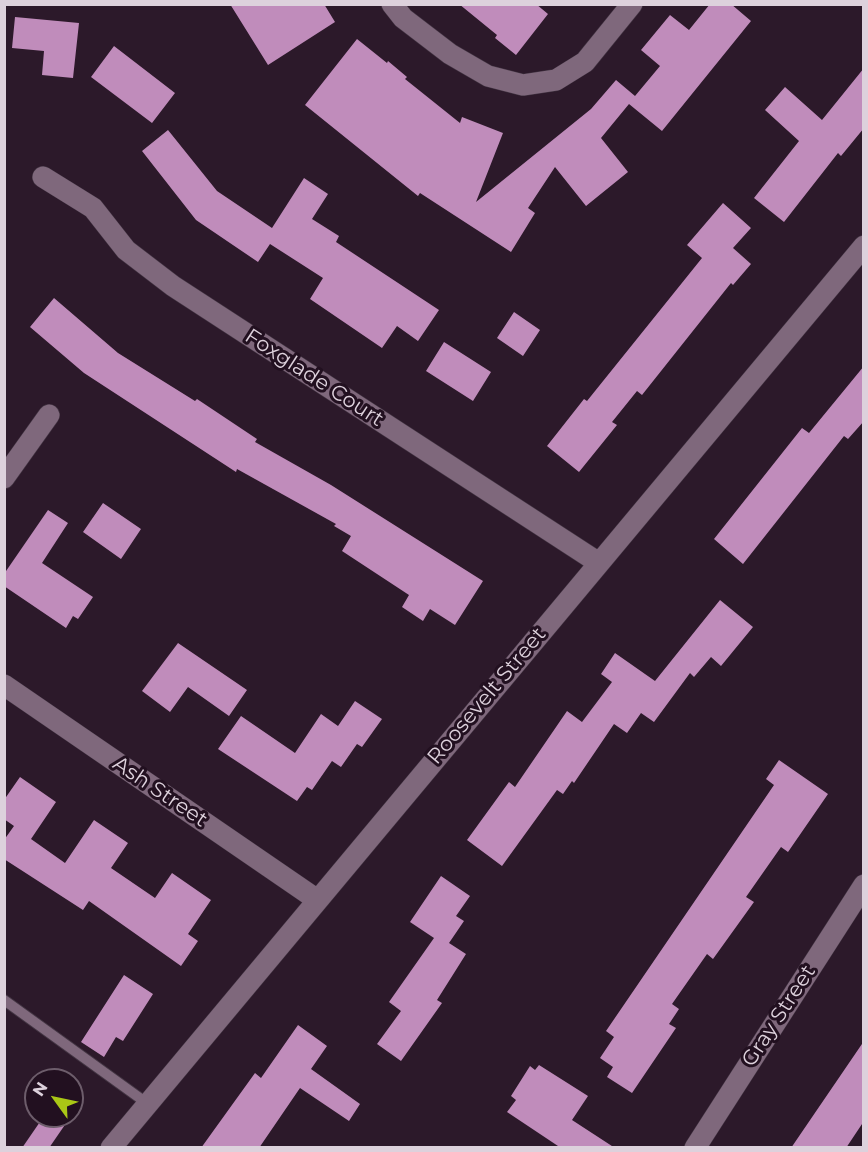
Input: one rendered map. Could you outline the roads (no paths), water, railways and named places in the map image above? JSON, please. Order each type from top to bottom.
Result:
[{"type":"street","points":[[392,4],[403,18],[450,54],[488,76],[523,85],[556,80],[585,62],[632,4]]},
{"type":"street","name":"Foxglade Court","points":[[43,177],[93,208],[126,250],[174,286],[599,563]]},
{"type":"street","name":"Roosevelt Street","points":[[111,1148],[316,899],[864,246]]},
{"type":"street","points":[[4,478],[49,416]]},
{"type":"street","name":"Ash Street","points":[[4,685],[316,899]]},
{"type":"street","name":"Gray Street","points":[[695,1148],[864,885]]},
{"type":"lane","points":[[4,1000],[148,1104]]}]
